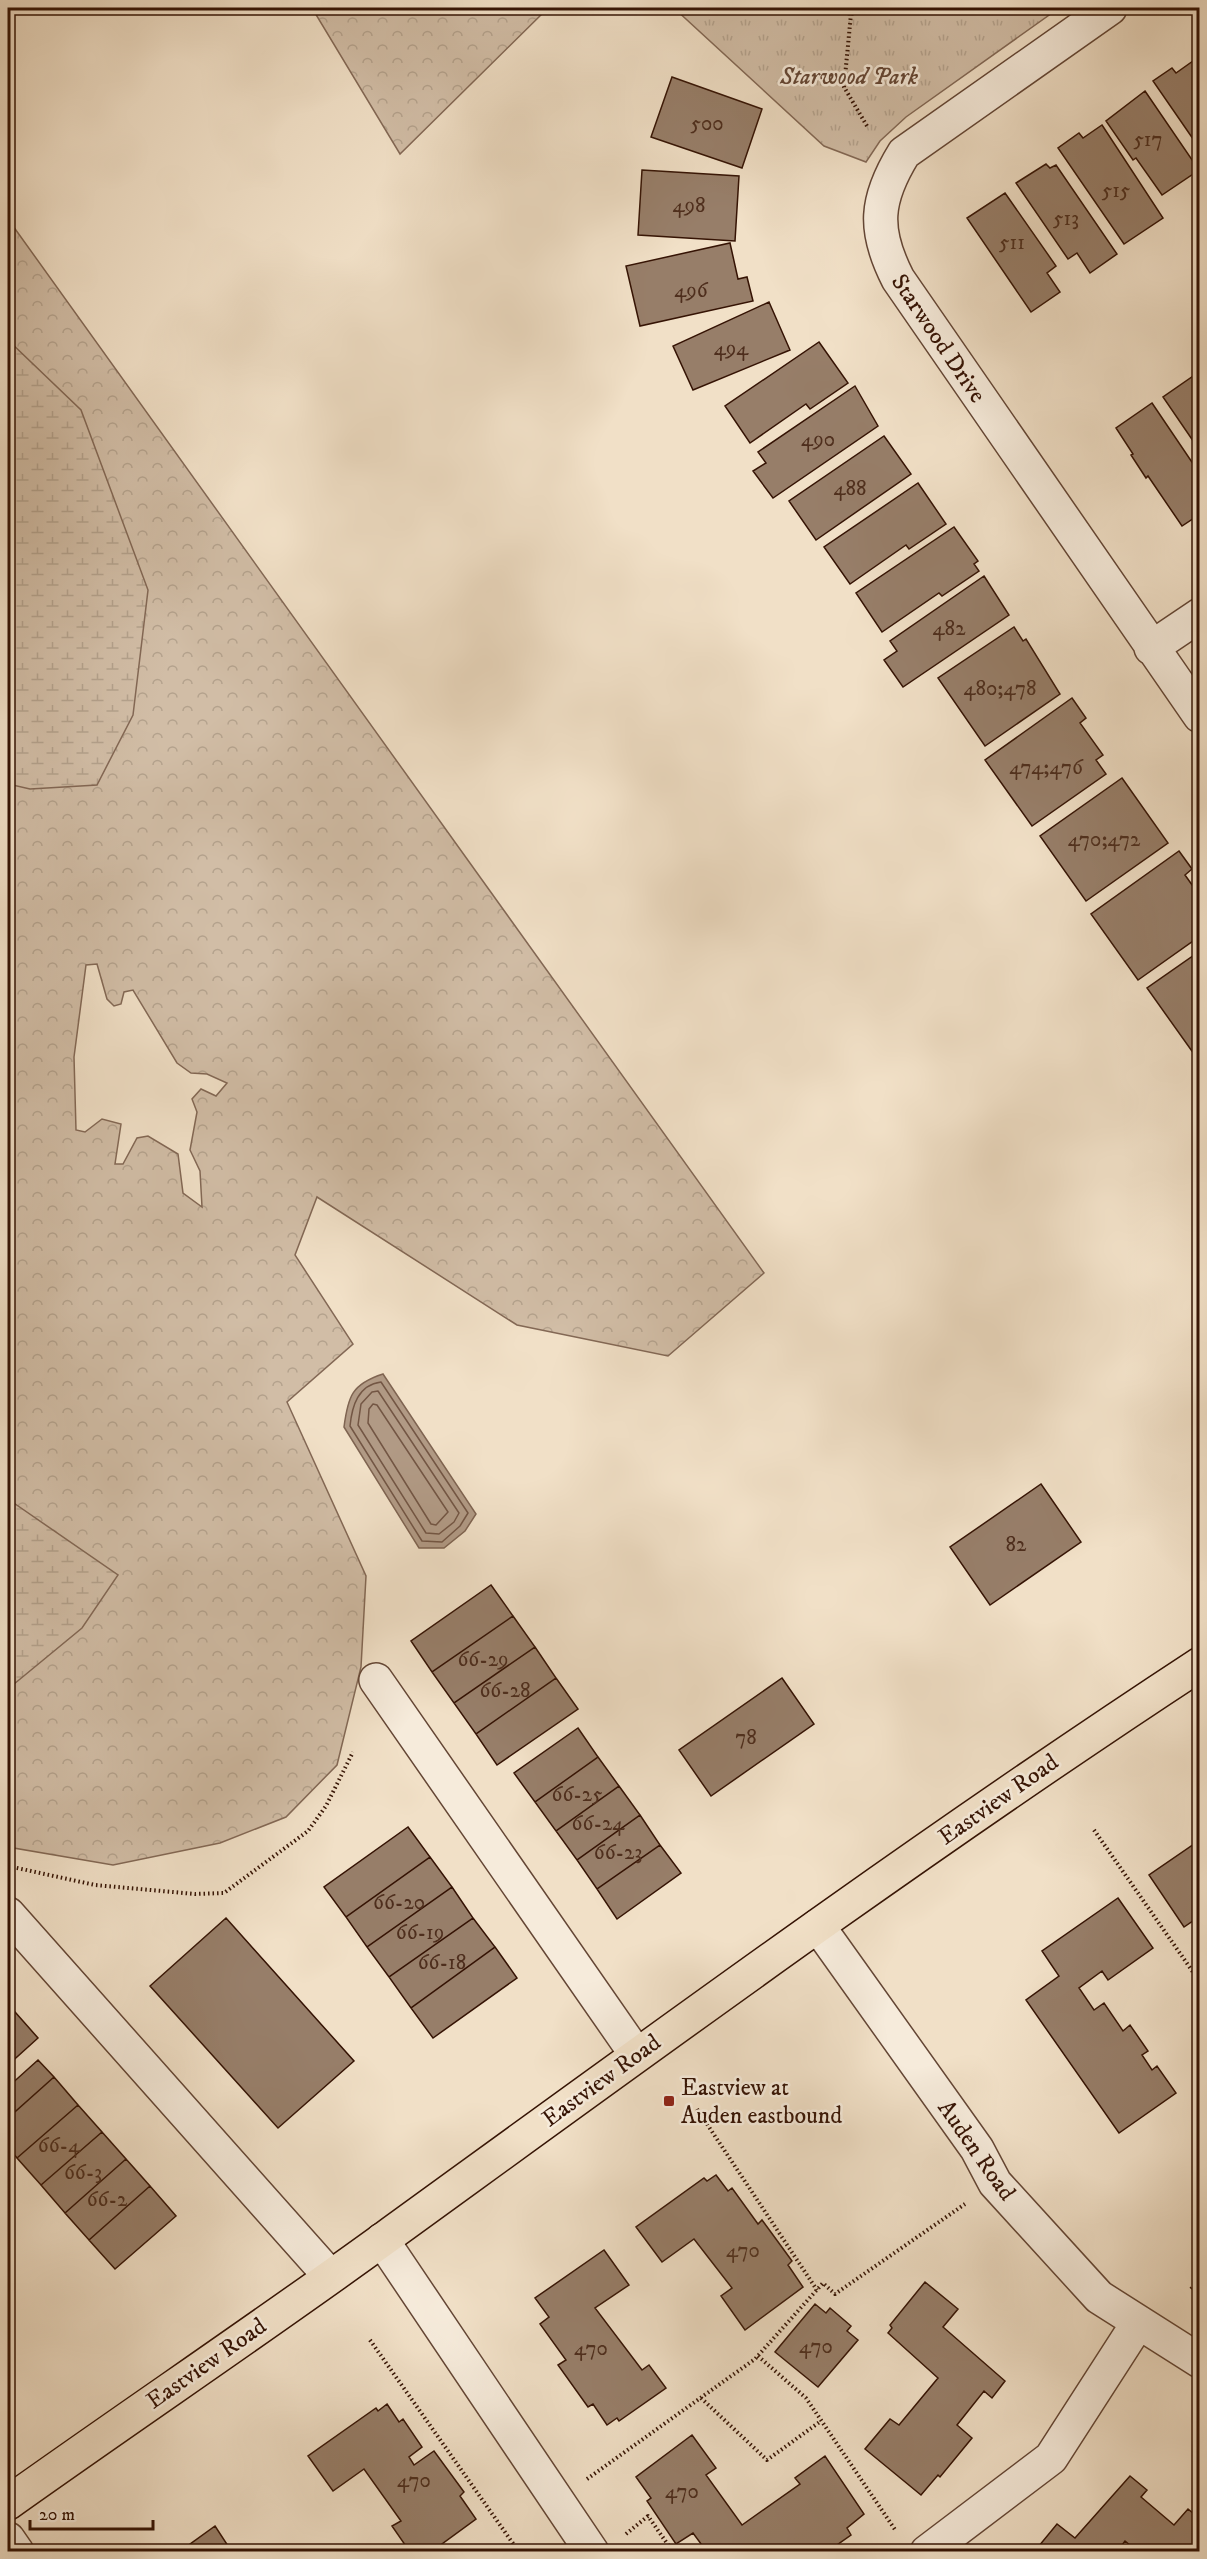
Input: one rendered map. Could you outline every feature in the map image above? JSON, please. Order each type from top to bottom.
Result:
[{"type":"main road","name":"Eastview Road","points":[[8,2503],[382,2240],[636,2054],[1060,1755],[1200,1664]]},
{"type":"street","name":"Starwood Drive","points":[[1110,8],[904,153],[890,176],[882,200],[879,223],[885,254],[898,279],[1200,716]]},
{"type":"street","points":[[1151,648],[1200,615]]},
{"type":"street","points":[[375,1680],[636,2054]]},
{"type":"street","points":[[8,1914],[330,2276]]},
{"type":"street","name":"Auden Road","points":[[818,1926],[977,2149],[995,2183],[1100,2297],[1200,2361]]},
{"type":"street","points":[[382,2240],[558,2500],[606,2545]]},
{"type":"street","points":[[927,2552],[1051,2458],[1138,2323]]},
{"type":"street","points":[[8,2539],[17,2552]]},
{"type":"path","points":[[826,8],[851,14],[874,8]]},
{"type":"path","points":[[851,14],[844,87],[848,98],[867,126]]},
{"type":"path","points":[[8,1866],[95,1885],[195,1894],[224,1893],[308,1832],[326,1806],[353,1752]]},
{"type":"path","points":[[1094,1830],[1200,1982]]},
{"type":"path","points":[[697,2109],[817,2290]]},
{"type":"path","points":[[558,2500],[758,2356],[823,2283],[835,2294],[995,2183]]},
{"type":"path","points":[[1191,2289],[1200,2279]]},
{"type":"path","points":[[370,2340],[519,2552]]},
{"type":"path","points":[[758,2356],[806,2398],[897,2533]]},
{"type":"path","points":[[701,2398],[767,2460],[821,2421]]},
{"type":"path","points":[[606,2545],[648,2516],[673,2552]]},
{"type":"green space","points":[[312,8],[548,8],[400,154]]},
{"type":"green space","name":"Starwood Park","points":[[674,8],[1059,8],[906,117],[880,141],[866,162],[824,146]]},
{"type":"green space","points":[[8,219],[764,1273],[668,1356],[517,1325],[317,1197],[295,1255],[353,1344],[287,1402],[366,1576],[361,1667],[337,1765],[286,1817],[220,1843],[113,1865],[8,1847]],"holes":[[[97,964],[107,999],[114,1006],[121,1004],[124,992],[133,990],[177,1063],[191,1073],[207,1074],[227,1083],[216,1096],[201,1089],[192,1099],[197,1112],[190,1150],[200,1171],[202,1207],[183,1193],[178,1154],[148,1136],[137,1138],[123,1164],[115,1164],[121,1124],[102,1119],[85,1132],[76,1130],[74,1057],[86,965]]]},
{"type":"green space","points":[[8,340],[81,410],[148,590],[133,715],[97,785],[30,789],[8,784]]},
{"type":"green space","points":[[8,1499],[118,1575],[82,1628],[8,1689]]},
{"type":"water","points":[[383,1374],[476,1514],[465,1531],[444,1548],[419,1548],[344,1427],[347,1407],[353,1393],[364,1382]]},
{"type":"building","points":[[1193,61],[1200,70],[1200,149],[1153,81],[1172,68],[1176,73]]},
{"type":"building","points":[[672,77],[762,109],[742,168],[651,137]]},
{"type":"building","points":[[1145,91],[1199,170],[1162,195],[1136,158],[1133,160],[1106,121]]},
{"type":"building","points":[[1102,125],[1163,218],[1124,244],[1058,148],[1079,133],[1083,138]]},
{"type":"building","points":[[1046,164],[1050,168],[1056,165],[1117,254],[1090,273],[1077,253],[1068,259],[1016,183]]},
{"type":"building","points":[[642,170],[739,176],[735,241],[638,235]]},
{"type":"building","points":[[1005,193],[1056,266],[1047,273],[1060,292],[1031,312],[967,218]]},
{"type":"building","points":[[730,243],[738,279],[747,277],[753,301],[640,326],[626,266]]},
{"type":"building","points":[[769,302],[790,350],[693,390],[673,346]]},
{"type":"building","points":[[819,342],[848,383],[810,409],[806,404],[750,443],[725,406]]},
{"type":"building","points":[[1200,372],[1200,451],[1163,397]]},
{"type":"building","points":[[855,386],[878,426],[773,498],[753,471],[766,463],[758,452]]},
{"type":"building","points":[[1152,403],[1200,474],[1200,514],[1182,526],[1148,476],[1146,478],[1116,428]]},
{"type":"building","points":[[884,436],[911,474],[816,540],[789,501]]},
{"type":"building","points":[[918,483],[946,524],[909,549],[906,545],[850,584],[824,547]]},
{"type":"building","points":[[954,527],[978,561],[974,564],[979,571],[942,596],[939,593],[882,632],[856,593]]},
{"type":"building","points":[[984,576],[1009,615],[903,687],[884,660],[897,651],[890,641]]},
{"type":"building","points":[[1014,627],[1023,641],[1026,639],[1060,694],[985,746],[938,678]]},
{"type":"building","points":[[1072,698],[1086,718],[1080,723],[1103,755],[1096,760],[1106,774],[1032,826],[985,760]]},
{"type":"building","points":[[1122,778],[1168,843],[1086,901],[1040,836]]},
{"type":"building","points":[[1179,851],[1192,869],[1185,875],[1200,896],[1200,936],[1138,980],[1091,914]]},
{"type":"building","points":[[1200,951],[1200,1050],[1194,1054],[1147,988]]},
{"type":"building","points":[[1041,1484],[1081,1542],[990,1605],[950,1547]]},
{"type":"building","points":[[491,1585],[513,1616],[432,1672],[411,1641]]},
{"type":"building","points":[[513,1616],[535,1647],[454,1703],[432,1672]]},
{"type":"building","points":[[535,1647],[556,1678],[476,1734],[454,1703]]},
{"type":"building","points":[[556,1678],[578,1709],[497,1765],[476,1734]]},
{"type":"building","points":[[782,1678],[814,1724],[711,1796],[679,1750]]},
{"type":"building","points":[[578,1728],[598,1757],[535,1802],[514,1773]]},
{"type":"building","points":[[598,1757],[619,1786],[556,1831],[535,1802]]},
{"type":"building","points":[[619,1786],[640,1815],[577,1860],[556,1831]]},
{"type":"building","points":[[640,1815],[660,1845],[597,1889],[577,1860]]},
{"type":"building","points":[[408,1827],[430,1857],[346,1917],[324,1887]]},
{"type":"building","points":[[1200,1840],[1200,1916],[1184,1927],[1149,1875]]},
{"type":"building","points":[[660,1845],[681,1873],[617,1919],[597,1889]]},
{"type":"building","points":[[430,1857],[452,1887],[367,1947],[346,1917]]},
{"type":"building","points":[[452,1887],[473,1918],[389,1977],[367,1947]]},
{"type":"building","points":[[1118,1898],[1153,1948],[1108,1980],[1102,1971],[1079,1988],[1094,2010],[1104,2003],[1123,2031],[1130,2025],[1148,2051],[1142,2055],[1152,2070],[1157,2066],[1176,2093],[1119,2133],[1026,2000],[1059,1976],[1042,1951]]},
{"type":"building","points":[[226,1918],[354,2061],[278,2128],[150,1986]]},
{"type":"building","points":[[473,1918],[495,1947],[411,2008],[389,1977]]},
{"type":"building","points":[[495,1947],[517,1978],[433,2038],[411,2008]]},
{"type":"building","points":[[8,2004],[38,2038],[8,2065]]},
{"type":"building","points":[[38,2060],[54,2077],[8,2118],[8,2087]]},
{"type":"building","points":[[54,2077],[78,2105],[17,2158],[8,2147],[8,2118]]},
{"type":"building","points":[[78,2105],[102,2132],[41,2185],[17,2158]]},
{"type":"building","points":[[102,2132],[126,2159],[65,2213],[41,2185]]},
{"type":"building","points":[[126,2159],[150,2186],[89,2240],[65,2213]]},
{"type":"building","points":[[716,2175],[728,2191],[732,2188],[758,2224],[762,2220],[792,2261],[788,2265],[803,2287],[745,2330],[721,2296],[732,2288],[694,2239],[662,2262],[636,2227],[704,2178],[707,2181]]},
{"type":"building","points":[[150,2186],[176,2216],[115,2269],[89,2240]]},
{"type":"building","points":[[604,2250],[629,2285],[595,2308],[642,2370],[649,2365],[666,2388],[619,2421],[617,2418],[607,2425],[593,2404],[588,2407],[558,2365],[566,2360],[540,2324],[549,2317],[535,2298]]},
{"type":"building","points":[[925,2282],[958,2309],[943,2327],[1005,2381],[992,2398],[984,2391],[957,2425],[972,2438],[940,2477],[938,2475],[921,2495],[865,2449],[890,2419],[899,2425],[938,2378],[888,2333],[892,2328],[890,2325]]},
{"type":"building","points":[[815,2304],[826,2313],[830,2308],[851,2326],[847,2331],[858,2340],[818,2387],[775,2352]]},
{"type":"building","points":[[387,2404],[399,2422],[403,2419],[422,2447],[409,2457],[414,2465],[434,2451],[464,2492],[460,2496],[476,2519],[431,2552],[410,2552],[392,2526],[401,2521],[364,2469],[333,2491],[308,2456],[376,2408],[378,2411]]},
{"type":"building","points":[[692,2435],[716,2468],[706,2475],[742,2525],[800,2484],[795,2478],[825,2456],[864,2514],[847,2528],[851,2535],[827,2552],[799,2552],[796,2546],[788,2552],[707,2552],[693,2533],[676,2544],[647,2501],[651,2498],[636,2477]]},
{"type":"building","points":[[1130,2476],[1147,2490],[1141,2497],[1174,2525],[1188,2509],[1200,2519],[1200,2552],[1138,2552],[1125,2541],[1117,2552],[1034,2552],[1057,2524],[1075,2538]]},
{"type":"building","points":[[215,2526],[232,2552],[179,2552]]},
{"type":"place","name":"Eastview at Auden eastbound","points":[[669,2101]]}]
